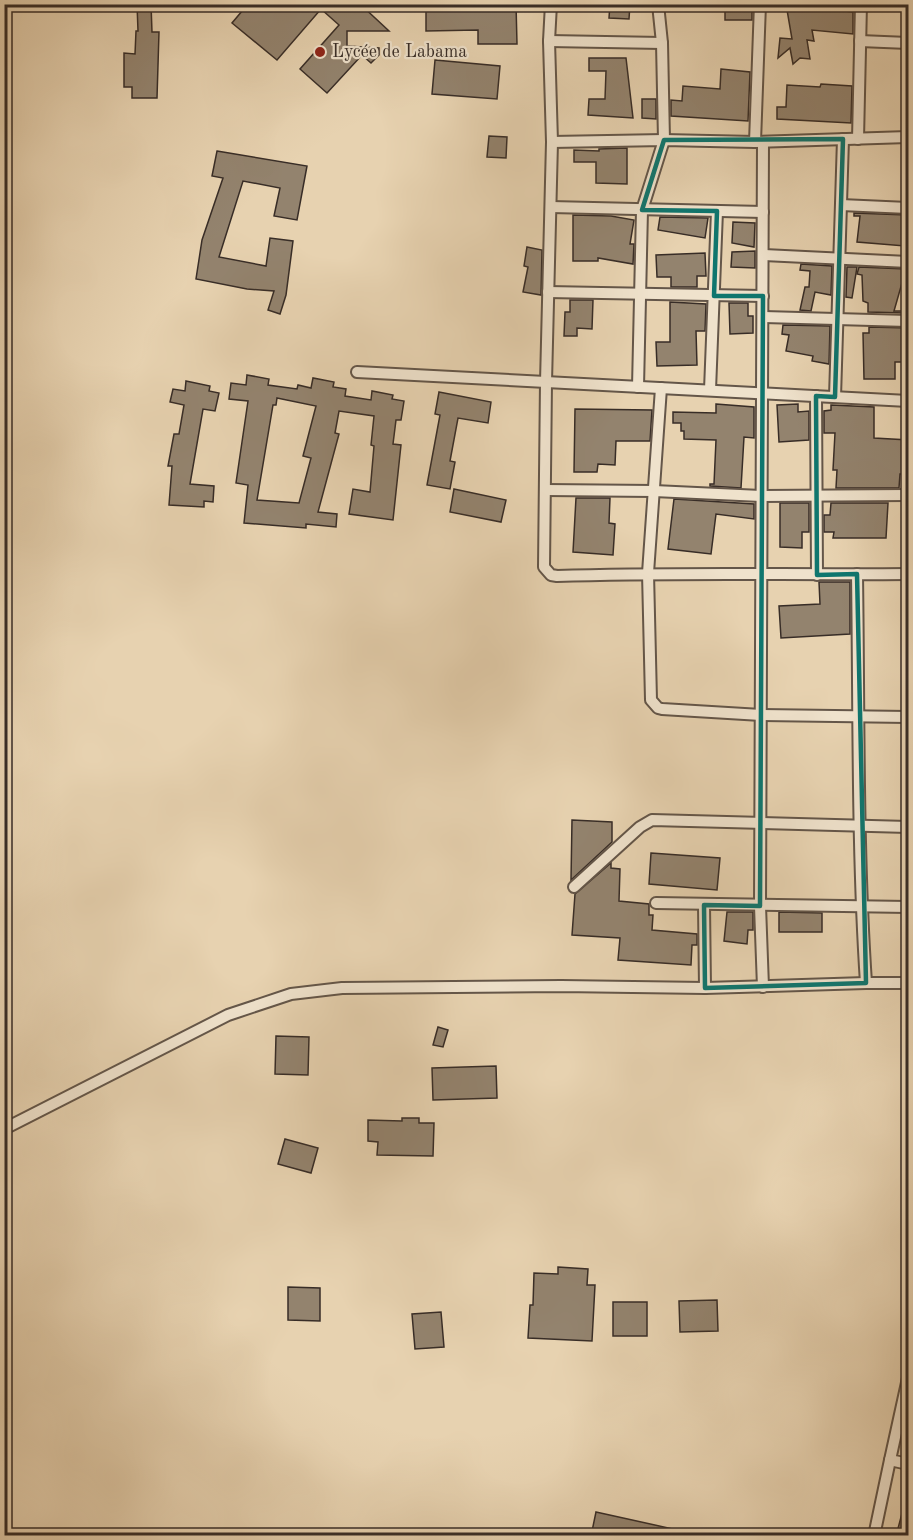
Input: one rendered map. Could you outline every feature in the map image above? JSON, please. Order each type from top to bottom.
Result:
[{"type":"street","points":[[551,4],[549,41],[552,142],[546,382],[544,567],[546,571],[557,576],[648,573],[909,574]]},
{"type":"street","points":[[638,387],[642,210],[664,140],[662,43],[658,4]]},
{"type":"street","points":[[760,4],[759,142],[764,255],[760,824],[763,987]]},
{"type":"street","points":[[858,139],[861,4]]},
{"type":"street","points":[[549,41],[662,43]]},
{"type":"street","points":[[860,41],[909,43]]},
{"type":"street","points":[[552,142],[664,140],[759,142],[909,137]]},
{"type":"street","points":[[835,397],[843,140]]},
{"type":"street","points":[[841,205],[909,208]]},
{"type":"street","points":[[551,207],[763,212]]},
{"type":"street","points":[[710,390],[717,211]]},
{"type":"street","points":[[764,255],[909,262]]},
{"type":"street","points":[[548,292],[763,296]]},
{"type":"street","points":[[764,317],[909,321]]},
{"type":"street","points":[[357,372],[909,400]]},
{"type":"street","points":[[661,388],[648,573],[651,700],[662,709],[761,715],[909,717]]},
{"type":"street","points":[[816,396],[817,575]]},
{"type":"street","points":[[546,490],[654,491],[761,496],[909,495]]},
{"type":"street","points":[[857,574],[859,826],[866,983]]},
{"type":"street","points":[[574,887],[646,822],[652,820],[909,827]]},
{"type":"street","points":[[656,903],[909,907]]},
{"type":"street","points":[[704,905],[705,988]]},
{"type":"street","points":[[4,1129],[228,1014],[291,994],[342,988],[561,986],[705,988],[909,983]]},
{"type":"street","points":[[873,1536],[909,1377]]},
{"type":"street","points":[[890,1460],[909,1464]]},
{"type":"highlighted area","points":[[843,139],[835,397],[816,396],[817,575],[857,574],[866,983],[705,988],[704,905],[760,906],[763,296],[714,296],[717,211],[642,210],[664,140]]},
{"type":"building","points":[[137,4],[151,4],[152,32],[159,32],[157,98],[132,98],[132,87],[124,87],[124,53],[135,54],[136,31],[138,31]]},
{"type":"building","points":[[248,4],[360,4],[389,31],[347,31],[347,46],[379,48],[379,55],[371,63],[362,55],[327,93],[300,69],[339,25],[321,9],[277,60],[232,23]]},
{"type":"building","points":[[426,4],[516,4],[517,44],[478,44],[478,30],[426,31]]},
{"type":"building","points":[[610,4],[630,4],[629,19],[609,18]]},
{"type":"building","points":[[725,4],[748,4],[748,10],[752,10],[752,20],[725,20]]},
{"type":"building","points":[[786,4],[843,4],[836,10],[853,12],[853,34],[812,30],[814,41],[807,40],[810,59],[800,58],[793,64],[790,48],[778,58],[780,38],[792,39]]},
{"type":"building","points":[[589,58],[626,58],[633,118],[588,115],[589,99],[605,99],[606,71],[589,71]]},
{"type":"building","points":[[435,60],[500,66],[497,99],[432,94]]},
{"type":"building","points":[[721,69],[750,72],[748,121],[671,116],[671,100],[682,101],[683,86],[720,89]]},
{"type":"building","points":[[821,84],[852,86],[851,123],[777,119],[777,107],[786,107],[787,85],[820,87]]},
{"type":"building","points":[[642,99],[656,99],[656,119],[642,118]]},
{"type":"building","points":[[489,136],[507,137],[506,158],[487,157]]},
{"type":"building","points":[[627,148],[627,184],[596,183],[596,162],[574,162],[574,150],[599,151],[599,149]]},
{"type":"building","points":[[217,151],[307,166],[297,220],[274,216],[280,188],[243,181],[219,257],[266,266],[270,238],[293,241],[286,295],[280,314],[268,310],[274,291],[247,289],[196,279],[202,240],[223,178],[212,176]]},
{"type":"building","points":[[854,213],[907,215],[905,246],[857,242],[860,216],[854,216]]},
{"type":"building","points":[[573,215],[611,216],[634,220],[630,244],[634,244],[633,264],[598,258],[598,261],[573,261]]},
{"type":"building","points":[[660,217],[708,218],[705,238],[658,230]]},
{"type":"building","points":[[733,222],[755,223],[754,247],[732,243]]},
{"type":"building","points":[[527,247],[542,250],[541,295],[523,292],[528,267],[524,266]]},
{"type":"building","points":[[755,251],[755,268],[731,267],[732,252]]},
{"type":"building","points":[[705,253],[706,276],[697,276],[697,287],[671,287],[671,277],[657,277],[656,255]]},
{"type":"building","points":[[801,264],[832,266],[831,295],[815,292],[811,311],[800,310],[805,287],[809,287],[810,271],[800,270]]},
{"type":"building","points":[[847,267],[857,267],[852,298],[846,297]]},
{"type":"building","points":[[859,267],[906,269],[894,311],[906,311],[906,313],[868,312],[868,303],[863,301],[862,275],[857,274]]},
{"type":"building","points":[[570,300],[593,300],[592,329],[577,328],[577,336],[564,336],[565,312],[570,312]]},
{"type":"building","points":[[670,302],[706,304],[705,331],[696,331],[697,365],[657,366],[656,342],[670,342]]},
{"type":"building","points":[[729,303],[748,303],[748,316],[753,316],[753,333],[730,334]]},
{"type":"building","points":[[783,325],[830,326],[829,364],[812,361],[813,356],[786,351],[789,335],[782,334]]},
{"type":"building","points":[[869,327],[909,328],[909,362],[895,362],[895,379],[864,379],[863,333],[869,333]]},
{"type":"building","points":[[247,375],[269,379],[268,385],[297,389],[298,385],[311,388],[313,378],[334,382],[333,387],[346,389],[345,396],[371,400],[372,391],[393,395],[392,399],[404,401],[401,420],[396,420],[393,444],[401,445],[393,520],[349,514],[353,489],[370,492],[374,416],[339,411],[335,433],[339,434],[318,512],[337,514],[336,527],[306,524],[306,528],[244,523],[248,485],[236,483],[248,401],[229,399],[231,383],[246,385]],"holes":[[[277,398],[316,406],[303,456],[311,458],[299,503],[257,500],[273,405],[276,405]]]},
{"type":"building","points":[[186,381],[210,386],[209,391],[219,393],[215,411],[203,409],[190,484],[214,486],[213,502],[204,501],[204,507],[169,505],[172,466],[168,466],[174,434],[179,434],[184,405],[170,402],[173,389],[185,391]]},
{"type":"building","points":[[439,392],[491,402],[488,423],[458,418],[450,461],[455,462],[450,489],[427,485],[440,415],[435,414]]},
{"type":"building","points":[[716,404],[754,407],[754,438],[744,437],[741,488],[710,486],[714,484],[716,440],[684,439],[681,423],[673,423],[673,412],[716,413]]},
{"type":"building","points":[[798,404],[798,412],[809,411],[809,440],[779,442],[777,405]]},
{"type":"building","points":[[831,405],[874,407],[874,438],[909,440],[909,474],[900,474],[899,488],[836,488],[837,470],[833,470],[835,433],[824,433],[824,411],[831,410]]},
{"type":"building","points":[[575,409],[652,410],[650,441],[616,441],[615,465],[598,464],[597,472],[574,472]]},
{"type":"building","points":[[454,489],[506,500],[501,522],[450,512]]},
{"type":"building","points":[[576,498],[610,498],[609,523],[615,524],[613,555],[573,552]]},
{"type":"building","points":[[674,499],[754,504],[754,519],[716,514],[711,554],[668,549]]},
{"type":"building","points":[[780,503],[809,503],[809,532],[802,532],[802,548],[780,547]]},
{"type":"building","points":[[831,503],[888,503],[886,538],[833,538],[834,532],[824,532],[824,515],[830,515]]},
{"type":"building","points":[[819,582],[850,582],[850,634],[781,638],[779,606],[820,604]]},
{"type":"building","points":[[572,820],[612,822],[612,842],[571,880]]},
{"type":"building","points":[[651,853],[720,858],[717,890],[649,884]]},
{"type":"building","points":[[611,863],[611,868],[620,869],[619,901],[649,904],[649,915],[653,915],[652,930],[697,934],[697,945],[692,945],[691,965],[618,960],[620,938],[572,935],[575,894]]},
{"type":"building","points":[[727,912],[753,912],[753,930],[748,930],[747,944],[724,941]]},
{"type":"building","points":[[779,912],[822,913],[822,932],[779,932]]},
{"type":"building","points":[[438,1027],[448,1030],[443,1047],[433,1045]]},
{"type":"building","points":[[276,1036],[309,1037],[308,1075],[275,1074]]},
{"type":"building","points":[[496,1066],[497,1098],[433,1100],[432,1068]]},
{"type":"building","points":[[402,1118],[419,1118],[419,1123],[434,1123],[433,1156],[377,1155],[378,1142],[368,1141],[368,1120],[402,1121]]},
{"type":"building","points":[[285,1139],[318,1148],[311,1173],[278,1164]]},
{"type":"building","points":[[558,1267],[588,1269],[587,1285],[595,1285],[592,1341],[528,1338],[530,1305],[533,1305],[534,1273],[558,1274]]},
{"type":"building","points":[[288,1287],[320,1288],[320,1321],[288,1320]]},
{"type":"building","points":[[717,1300],[718,1331],[680,1332],[679,1301]]},
{"type":"building","points":[[613,1302],[647,1302],[647,1336],[613,1336]]},
{"type":"building","points":[[441,1312],[444,1347],[415,1349],[412,1314]]},
{"type":"building","points":[[905,1502],[909,1503],[909,1536],[896,1536]]},
{"type":"building","points":[[596,1512],[682,1531],[682,1536],[591,1536]]},
{"type":"place","name":"Lycée de Labama","points":[[320,52]]}]
